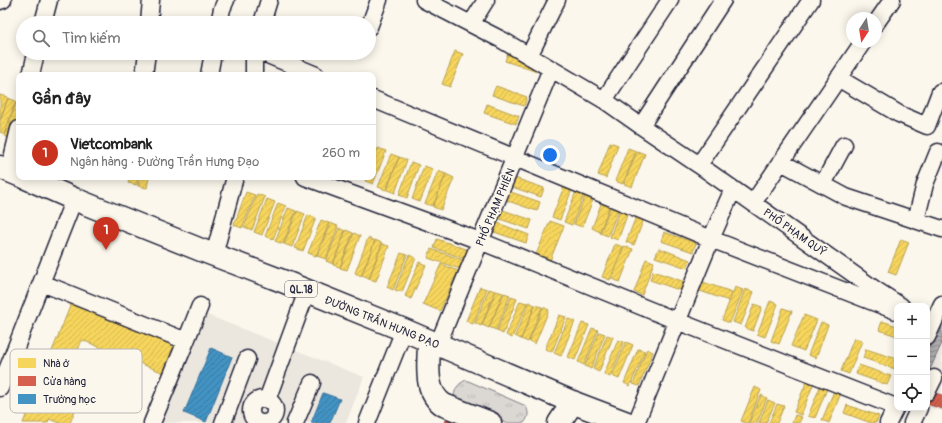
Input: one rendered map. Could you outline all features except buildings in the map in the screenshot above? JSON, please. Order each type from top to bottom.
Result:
[{"type":"highway","name":"ĐƯỜNG TRẦN HƯNG ĐẠO","points":[[31,180],[74,199],[404,330],[573,410],[627,423]]},
{"type":"highway","points":[[434,343],[428,370],[431,388],[435,397],[444,405],[490,423]]},
{"type":"highway","points":[[559,423],[573,410]]},
{"type":"street","points":[[45,16],[49,0]]},
{"type":"street","points":[[150,16],[151,0]]},
{"type":"street","points":[[220,16],[226,0]]},
{"type":"street","points":[[264,16],[269,0]]},
{"type":"street","points":[[373,16],[379,0]]},
{"type":"street","name":"PHỐ PHẠM QUỸ","points":[[424,0],[502,40],[604,100],[896,303]]},
{"type":"street","points":[[470,24],[486,0]]},
{"type":"street","points":[[529,56],[557,0]]},
{"type":"street","points":[[604,100],[670,0]]},
{"type":"street","points":[[640,126],[723,0]]},
{"type":"street","points":[[699,165],[811,0]]},
{"type":"street","points":[[882,14],[892,0]]},
{"type":"street","points":[[753,203],[859,48]]},
{"type":"street","points":[[32,72],[34,60]]},
{"type":"street","points":[[144,72],[146,60]]},
{"type":"street","points":[[209,72],[211,60]]},
{"type":"street","points":[[254,60],[254,72]]},
{"type":"street","points":[[280,60],[309,72]]},
{"type":"street","name":"PHỐ PHẠM PHIÊN","points":[[434,343],[480,242],[551,69]]},
{"type":"street","points":[[838,78],[899,114],[927,126],[940,92],[942,93]]},
{"type":"street","points":[[376,100],[711,239],[894,311]]},
{"type":"street","points":[[823,184],[844,145]]},
{"type":"street","points":[[13,172],[16,150]]},
{"type":"street","points":[[916,220],[925,184],[938,152]]},
{"type":"street","points":[[780,162],[846,197],[942,229]]},
{"type":"street","points":[[214,255],[234,180]]},
{"type":"street","points":[[313,180],[480,242],[894,405]]},
{"type":"street","points":[[636,423],[733,189]]},
{"type":"street","points":[[16,349],[74,199]]},
{"type":"street","points":[[42,283],[186,341]]},
{"type":"street","points":[[267,400],[307,291]]},
{"type":"street","points":[[930,324],[942,304]]},
{"type":"street","points":[[152,423],[200,306]]},
{"type":"street","points":[[367,423],[404,330]]},
{"type":"street","points":[[224,423],[248,359]]},
{"type":"street","points":[[0,388],[10,363]]},
{"type":"street","points":[[274,415],[295,423],[312,382]]},
{"type":"street","points":[[232,399],[256,417],[265,422],[269,421],[274,415],[274,407],[272,403],[262,399],[254,402],[256,417]]},
{"type":"street","points":[[888,423],[894,411]]},
{"type":"street","points":[[912,423],[918,411]]},
{"type":"shaded area","points":[[202,313],[364,377],[346,423],[158,423]]},
{"type":"shaded area","points":[[942,317],[942,343],[930,369],[930,344]]},
{"type":"shaded area","points":[[942,327],[942,411],[930,408],[930,355]]},
{"type":"green space","points":[[466,380],[526,406],[528,415],[526,421],[524,423],[506,423],[454,401],[456,388]]},
{"type":"place","name":"Vietcombank","points":[[106,250]]}]
